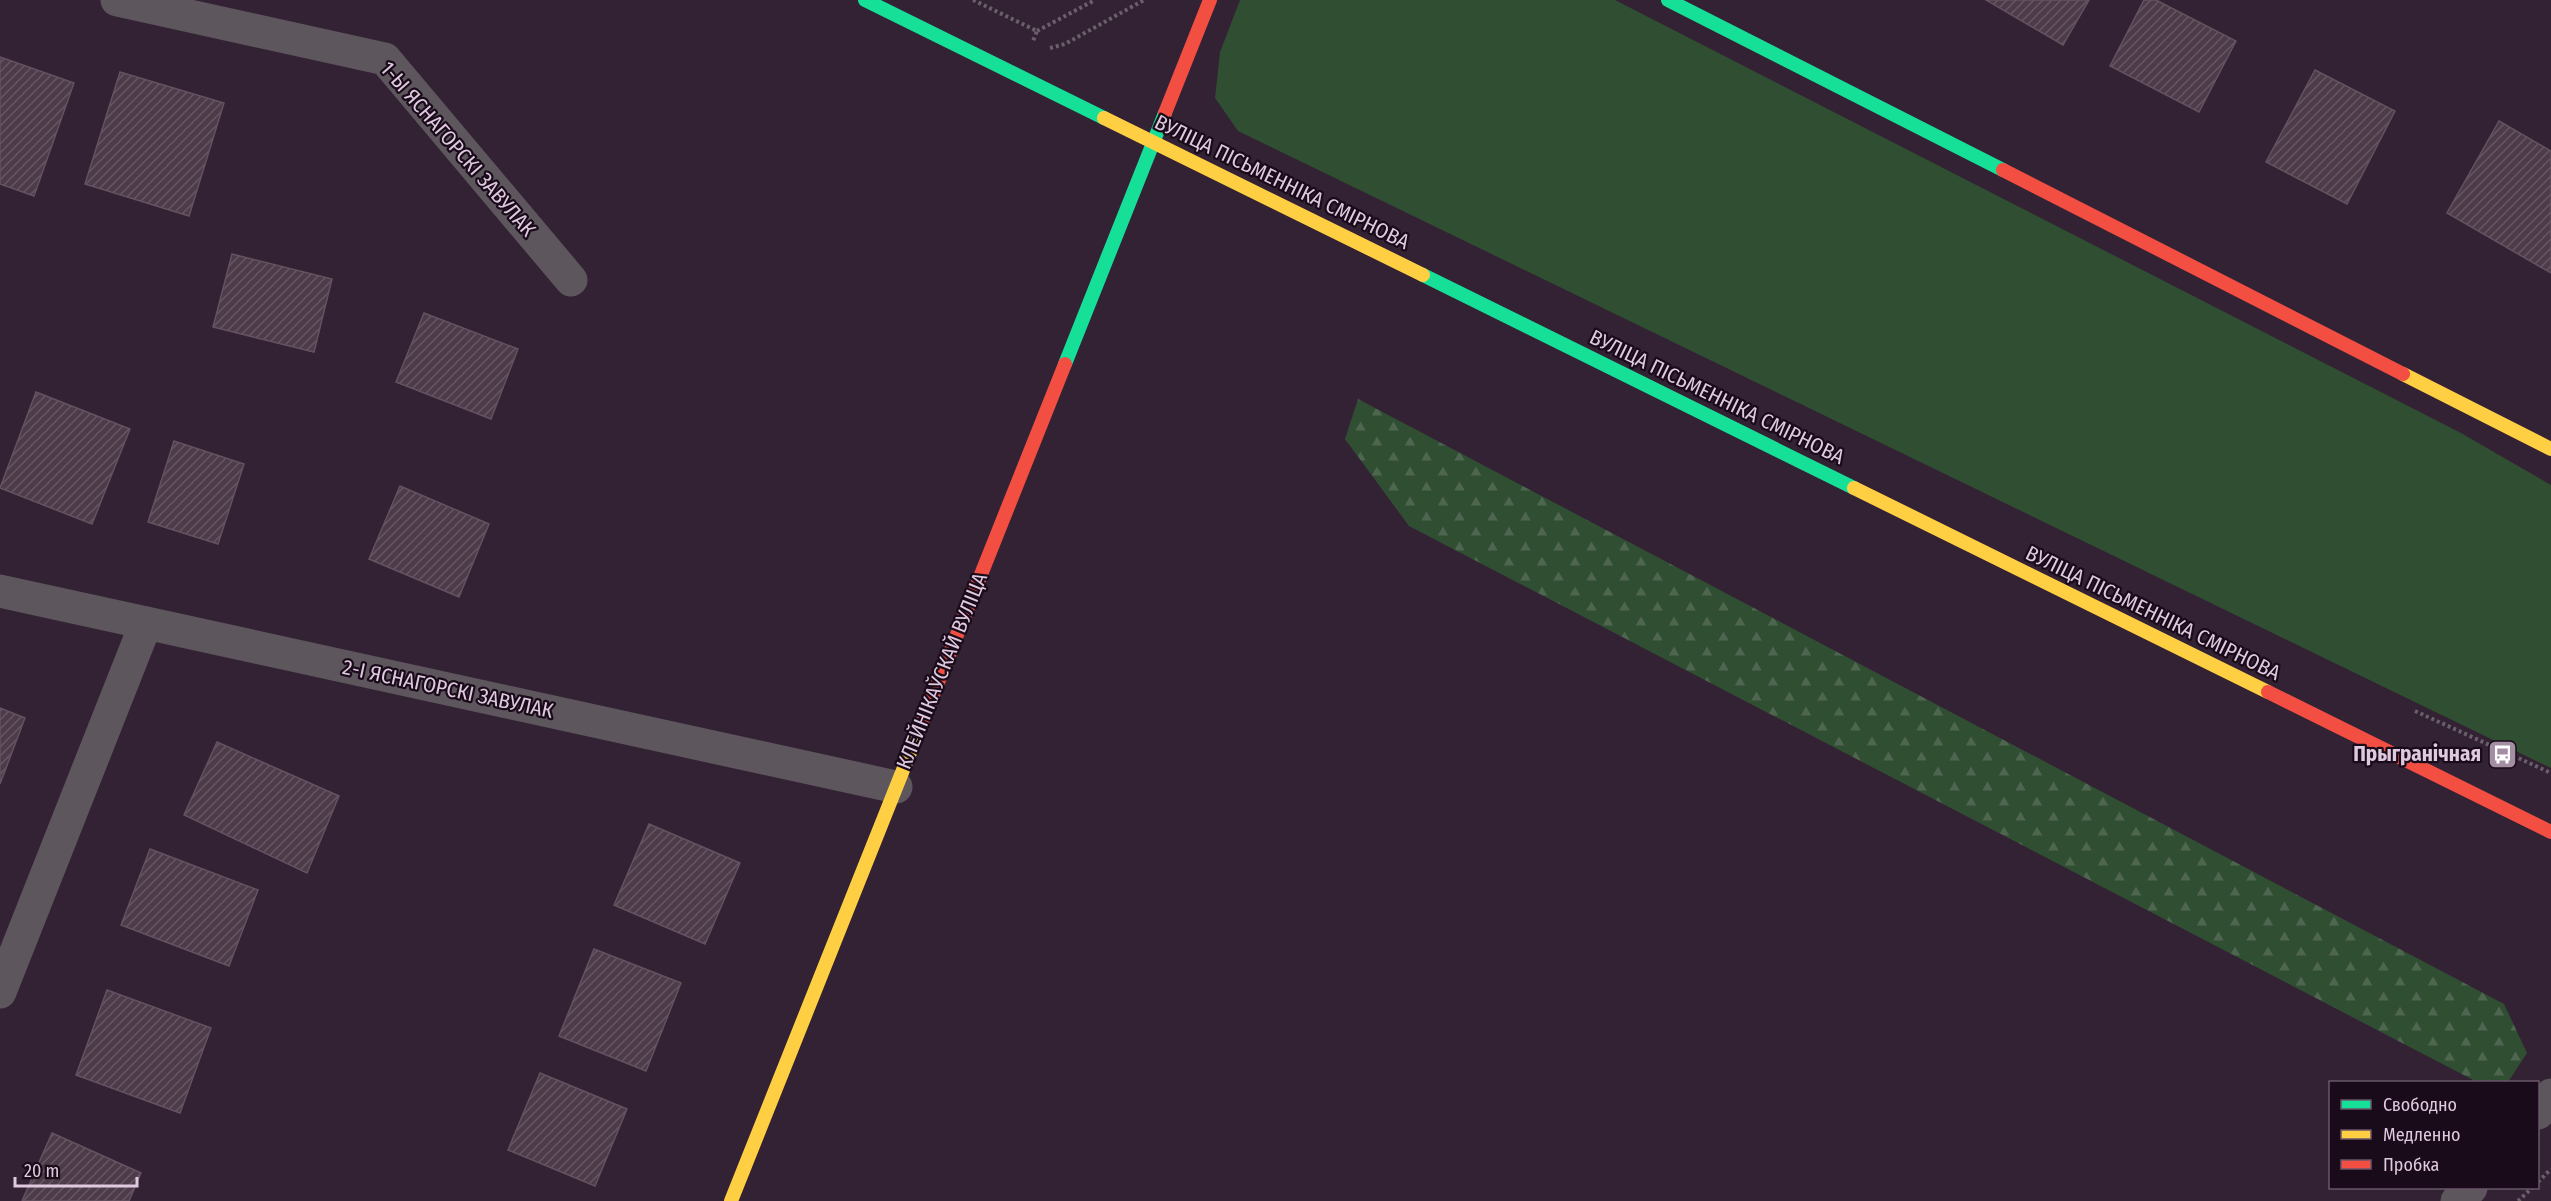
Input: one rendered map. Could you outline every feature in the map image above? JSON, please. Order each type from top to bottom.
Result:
[{"type":"street","name":"1-Ы ЯСНАГОРСКІ ЗАВУЛАК","points":[[117,0],[385,59],[571,280]]},
{"type":"street","name":"ВУЛІЦА ПІСЬМЕННІКА СМІРНОВА","points":[[865,0],[2551,832]]},
{"type":"street","name":"КЛЕЙНІКАЎСКАЙ ВУЛІЦА","points":[[730,1201],[1210,0]]},
{"type":"street","points":[[1668,0],[2551,449]]},
{"type":"street","name":"2-І ЯСНАГОРСКІ ЗАВУЛАК","points":[[0,591],[896,787]]},
{"type":"street","points":[[0,992],[146,623]]},
{"type":"street","points":[[2539,1112],[2551,1095]]},
{"type":"street","points":[[2457,1201],[2470,1189]]},
{"type":"path","points":[[973,0],[1037,31]]},
{"type":"path","points":[[1033,42],[1037,31],[1095,0]]},
{"type":"path","points":[[1047,49],[1065,44],[1144,0]]},
{"type":"path","points":[[2415,711],[2551,773]]},
{"type":"path","points":[[2539,1181],[2551,1169]]},
{"type":"path","points":[[2518,1201],[2531,1189]]},
{"type":"green space","points":[[1240,0],[1615,0],[2461,433],[2551,485],[2551,768],[1238,131],[1215,98],[1220,52]]},
{"type":"green space","points":[[1358,399],[2504,1004],[2527,1053],[2509,1081],[2475,1081],[1409,526],[1345,439]]},
{"type":"building","points":[[1986,0],[2089,0],[2063,45]]},
{"type":"building","points":[[2144,0],[2156,0],[2236,41],[2199,112],[2110,66]]},
{"type":"building","points":[[0,57],[74,83],[34,196],[0,184]]},
{"type":"building","points":[[2315,70],[2395,111],[2347,204],[2266,162]]},
{"type":"building","points":[[120,72],[224,103],[189,216],[85,184]]},
{"type":"building","points":[[2499,121],[2551,151],[2551,273],[2447,213]]},
{"type":"building","points":[[232,254],[332,279],[314,352],[213,327]]},
{"type":"building","points":[[424,313],[518,349],[491,419],[396,382]]},
{"type":"building","points":[[36,392],[130,429],[92,524],[0,488]]},
{"type":"building","points":[[174,441],[244,464],[218,544],[148,522]]},
{"type":"building","points":[[400,486],[489,524],[459,597],[369,559]]},
{"type":"building","points":[[0,708],[25,718],[0,784]]},
{"type":"building","points":[[217,742],[339,796],[307,873],[184,815]]},
{"type":"building","points":[[649,824],[740,863],[705,944],[614,905]]},
{"type":"building","points":[[150,849],[258,890],[229,966],[121,925]]},
{"type":"building","points":[[594,949],[681,983],[646,1071],[559,1036]]},
{"type":"building","points":[[107,990],[211,1028],[180,1113],[76,1075]]},
{"type":"building","points":[[540,1073],[627,1109],[595,1186],[508,1150]]},
{"type":"building","points":[[52,1133],[141,1173],[129,1201],[22,1201]]},
{"type":"traffic: fast","points":[[865,0],[1104,118]]},
{"type":"traffic: fast","points":[[1668,0],[2003,170]]},
{"type":"traffic: fast","points":[[1065,364],[1165,113]]},
{"type":"traffic: fast","points":[[1423,275],[1854,488]]},
{"type":"traffic: slow","points":[[1104,118],[1423,275]]},
{"type":"traffic: slow","points":[[2403,374],[2551,449]]},
{"type":"traffic: slow","points":[[1854,488],[2268,692]]},
{"type":"traffic: slow","points":[[731,1201],[919,730]]},
{"type":"traffic: jam","points":[[1165,113],[1210,0]]},
{"type":"traffic: jam","points":[[2003,170],[2403,374]]},
{"type":"traffic: jam","points":[[919,730],[1065,364]]},
{"type":"traffic: jam","points":[[2268,692],[2551,832]]},
{"type":"place","name":"Прыгранічная","points":[[2502,754]]}]
